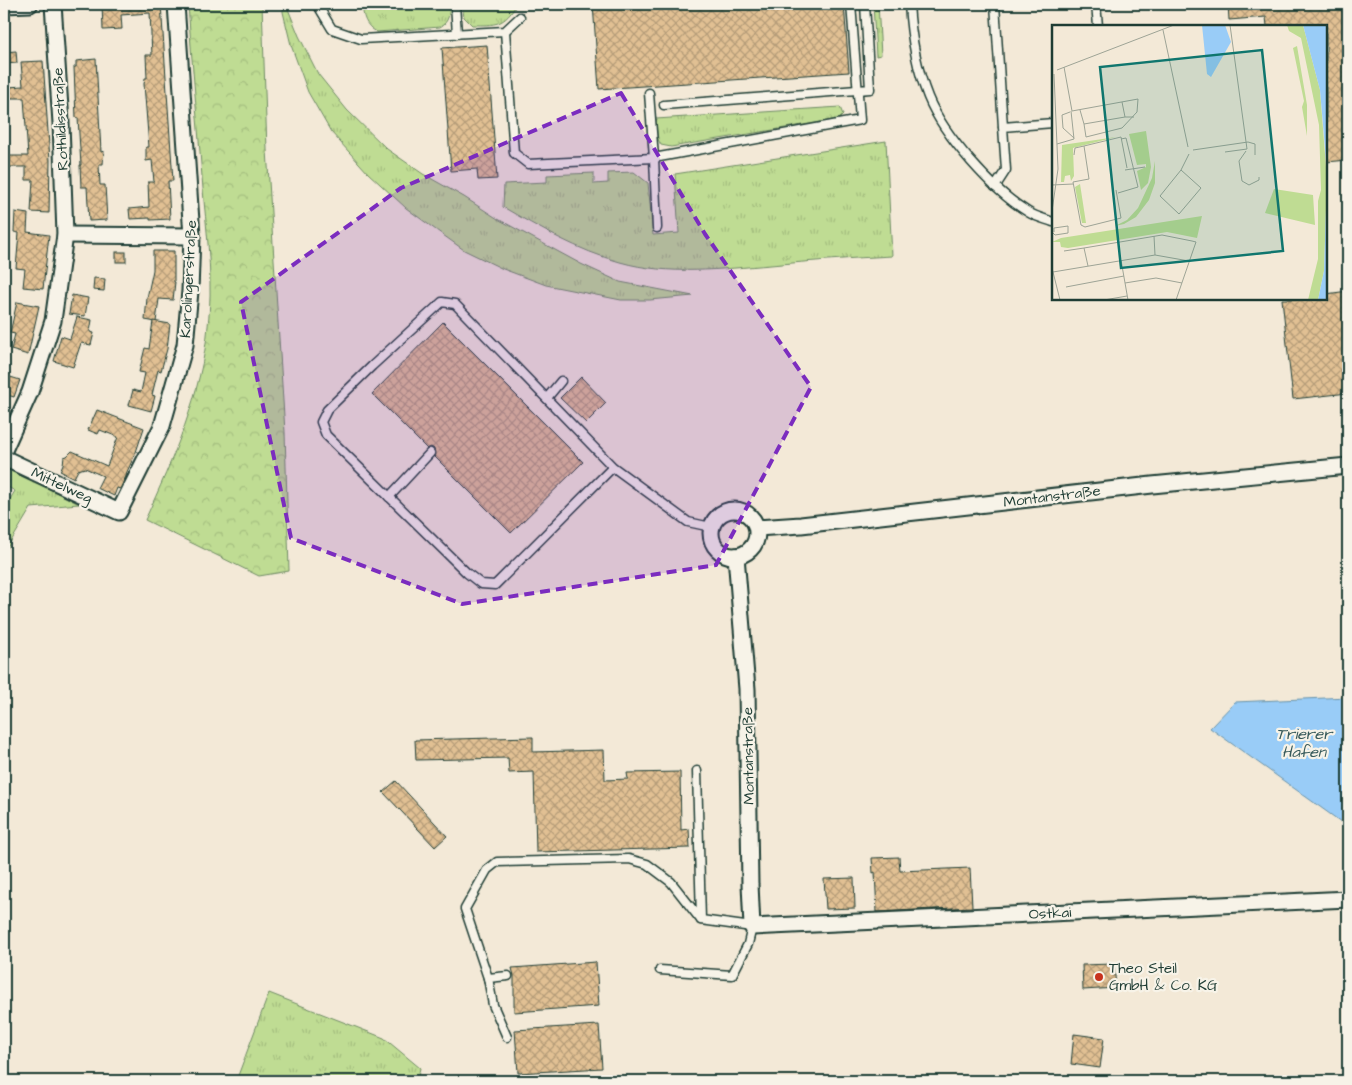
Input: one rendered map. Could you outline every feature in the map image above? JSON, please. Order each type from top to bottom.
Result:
[{"type":"street","points":[[4,5],[30,4]]},
{"type":"street","name":"Rothildisstraße","points":[[4,450],[30,392],[53,321],[65,235],[61,123],[53,4]]},
{"type":"street","name":"Karolingerstraße","points":[[119,512],[162,426],[185,345],[190,291],[192,236],[176,4]]},
{"type":"street","points":[[65,235],[192,236]]},
{"type":"street","name":"Mittelweg","points":[[4,458],[119,512]]},
{"type":"street","name":"Montanstraße","points":[[757,528],[800,525],[1152,485],[1348,466]]},
{"type":"street","points":[[737,509],[748,514],[754,520],[757,528],[754,544],[749,550],[736,556],[728,556],[717,550],[712,543],[710,535],[715,518],[722,512],[729,510],[737,509]]},
{"type":"street","name":"Montanstraße","points":[[736,556],[748,689],[752,927]]},
{"type":"street","name":"Ostkai","points":[[752,927],[1348,899]]},
{"type":"lane","points":[[317,4],[332,29],[362,39],[505,31],[520,17]]},
{"type":"lane","points":[[455,4],[457,34]]},
{"type":"lane","points":[[505,31],[514,153],[528,164],[654,158],[860,120],[851,4]]},
{"type":"lane","points":[[664,105],[870,89],[865,4]]},
{"type":"lane","points":[[908,4],[916,61],[929,99],[950,135],[996,187],[1029,213],[1052,222]]},
{"type":"lane","points":[[995,4],[1006,170],[996,187]]},
{"type":"lane","points":[[1096,4],[1098,25]]},
{"type":"lane","points":[[649,93],[657,228]]},
{"type":"lane","points":[[1003,128],[1052,123]]},
{"type":"lane","points":[[613,467],[495,584],[481,584],[326,435],[320,422],[333,403],[442,302],[455,304],[613,467],[688,522],[711,527]]},
{"type":"lane","points":[[547,398],[561,381]]},
{"type":"lane","points":[[389,497],[430,453]]},
{"type":"lane","points":[[696,771],[701,920]]},
{"type":"lane","points":[[507,1037],[493,1005],[488,978],[465,909],[487,870],[498,862],[629,858],[647,864],[671,882],[701,920],[752,927],[748,944],[732,975],[660,970]]},
{"type":"lane","points":[[488,978],[508,976]]},
{"type":"highlighted area","points":[[621,93],[705,234],[811,387],[716,565],[462,604],[291,538],[241,302],[401,188]]},
{"type":"green space","points":[[188,4],[262,4],[267,150],[285,432],[289,571],[259,576],[145,520],[176,449],[193,401],[205,351],[209,311],[210,279],[208,248]]},
{"type":"green space","points":[[283,4],[286,4],[318,74],[347,110],[387,149],[423,174],[498,219],[581,264],[620,282],[693,296],[650,300],[621,300],[546,285],[503,269],[464,250],[406,208],[368,173],[331,132],[308,92],[291,45],[283,12]]},
{"type":"green space","points":[[362,4],[449,4],[449,11],[447,20],[440,27],[377,32],[365,20]]},
{"type":"green space","points":[[462,4],[517,4],[508,17],[499,23],[472,25],[464,17]]},
{"type":"green space","points":[[873,4],[878,4],[881,55],[876,56]]},
{"type":"green space","points":[[840,107],[843,115],[839,119],[671,147],[661,145],[657,136],[656,119]]},
{"type":"green space","points":[[886,141],[892,256],[714,270],[657,269],[620,262],[589,252],[545,231],[503,207],[504,184],[547,182],[547,175],[594,173],[594,184],[608,183],[608,173],[634,172],[648,183],[653,235],[679,233],[675,174]]},
{"type":"green space","points":[[4,466],[79,504],[31,508],[4,553],[4,509],[15,491],[4,485]]},
{"type":"green space","points":[[269,993],[384,1038],[420,1068],[417,1081],[236,1081]]},
{"type":"water","name":"Trierer Hafen","points":[[1348,697],[1348,827],[1210,728],[1235,702]]},
{"type":"building","points":[[102,4],[161,4],[173,181],[168,181],[170,219],[130,219],[129,209],[149,207],[148,182],[154,182],[152,160],[146,161],[146,147],[149,147],[144,84],[145,78],[147,78],[146,55],[152,55],[150,13],[121,15],[122,29],[103,30]]},
{"type":"building","points":[[593,4],[844,4],[849,72],[599,89]]},
{"type":"building","points":[[1228,4],[1347,4],[1348,160],[1327,162],[1327,25],[1267,25],[1266,17],[1229,20]]},
{"type":"building","points":[[487,45],[497,179],[478,180],[477,169],[451,171],[442,48]]},
{"type":"building","points":[[16,51],[17,63],[5,64],[4,52]]},
{"type":"building","points":[[96,59],[101,152],[104,151],[103,164],[99,164],[100,185],[105,185],[107,220],[89,221],[87,187],[81,187],[74,67],[76,67],[76,61]]},
{"type":"building","points":[[43,61],[50,160],[49,213],[31,212],[33,180],[26,180],[26,167],[9,167],[9,156],[28,156],[24,98],[9,98],[8,87],[23,86],[21,62]]},
{"type":"building","points":[[15,212],[28,214],[27,232],[49,235],[43,289],[23,287],[25,269],[16,268],[19,233],[14,232]]},
{"type":"building","points":[[153,251],[174,251],[175,282],[173,300],[159,299],[156,322],[145,320],[147,298],[153,270]]},
{"type":"building","points":[[116,252],[126,252],[126,262],[116,262]]},
{"type":"building","points":[[94,278],[105,279],[104,291],[93,290]]},
{"type":"building","points":[[1348,291],[1348,393],[1293,399],[1282,300],[1327,300],[1327,294]]},
{"type":"building","points":[[72,295],[88,298],[85,316],[69,314]]},
{"type":"building","points":[[17,302],[39,306],[28,355],[11,350],[15,334],[10,333]]},
{"type":"building","points":[[77,317],[92,320],[90,332],[94,333],[91,345],[81,343],[73,367],[54,361],[61,336],[70,339]]},
{"type":"building","points":[[153,321],[170,324],[167,349],[161,371],[158,370],[152,395],[155,396],[151,411],[129,405],[133,390],[141,392],[145,373],[139,372],[145,348],[149,349]]},
{"type":"building","points":[[443,322],[583,462],[511,533],[434,456],[434,449],[431,447],[427,449],[372,394]]},
{"type":"building","points":[[4,375],[20,380],[14,397],[4,394]]},
{"type":"building","points":[[581,377],[606,403],[586,423],[560,398]]},
{"type":"building","points":[[97,410],[144,428],[127,474],[120,489],[117,488],[114,496],[97,488],[103,476],[85,468],[78,470],[74,478],[60,471],[64,457],[72,451],[107,466],[118,437],[100,430],[98,434],[88,430]]},
{"type":"building","points":[[533,737],[533,752],[604,750],[605,780],[628,779],[627,773],[680,772],[681,830],[689,829],[690,848],[536,852],[534,772],[509,773],[508,758],[416,760],[415,740]]},
{"type":"building","points":[[396,781],[447,836],[435,847],[383,792]]},
{"type":"building","points":[[899,857],[900,871],[970,868],[972,907],[877,912],[875,872],[873,873],[872,858]]},
{"type":"building","points":[[854,878],[855,908],[826,909],[824,879]]},
{"type":"building","points":[[596,962],[599,1006],[514,1012],[514,976],[512,968]]},
{"type":"building","name":"Theo Steil GmbH & Co. KG","points":[[1114,964],[1116,988],[1083,990],[1082,965]]},
{"type":"building","points":[[599,1025],[602,1068],[518,1073],[515,1030]]},
{"type":"building","points":[[1074,1034],[1104,1038],[1100,1068],[1071,1064]]},
{"type":"place","name":"Theo Steil GmbH & Co. KG","points":[[1099,977]]}]
